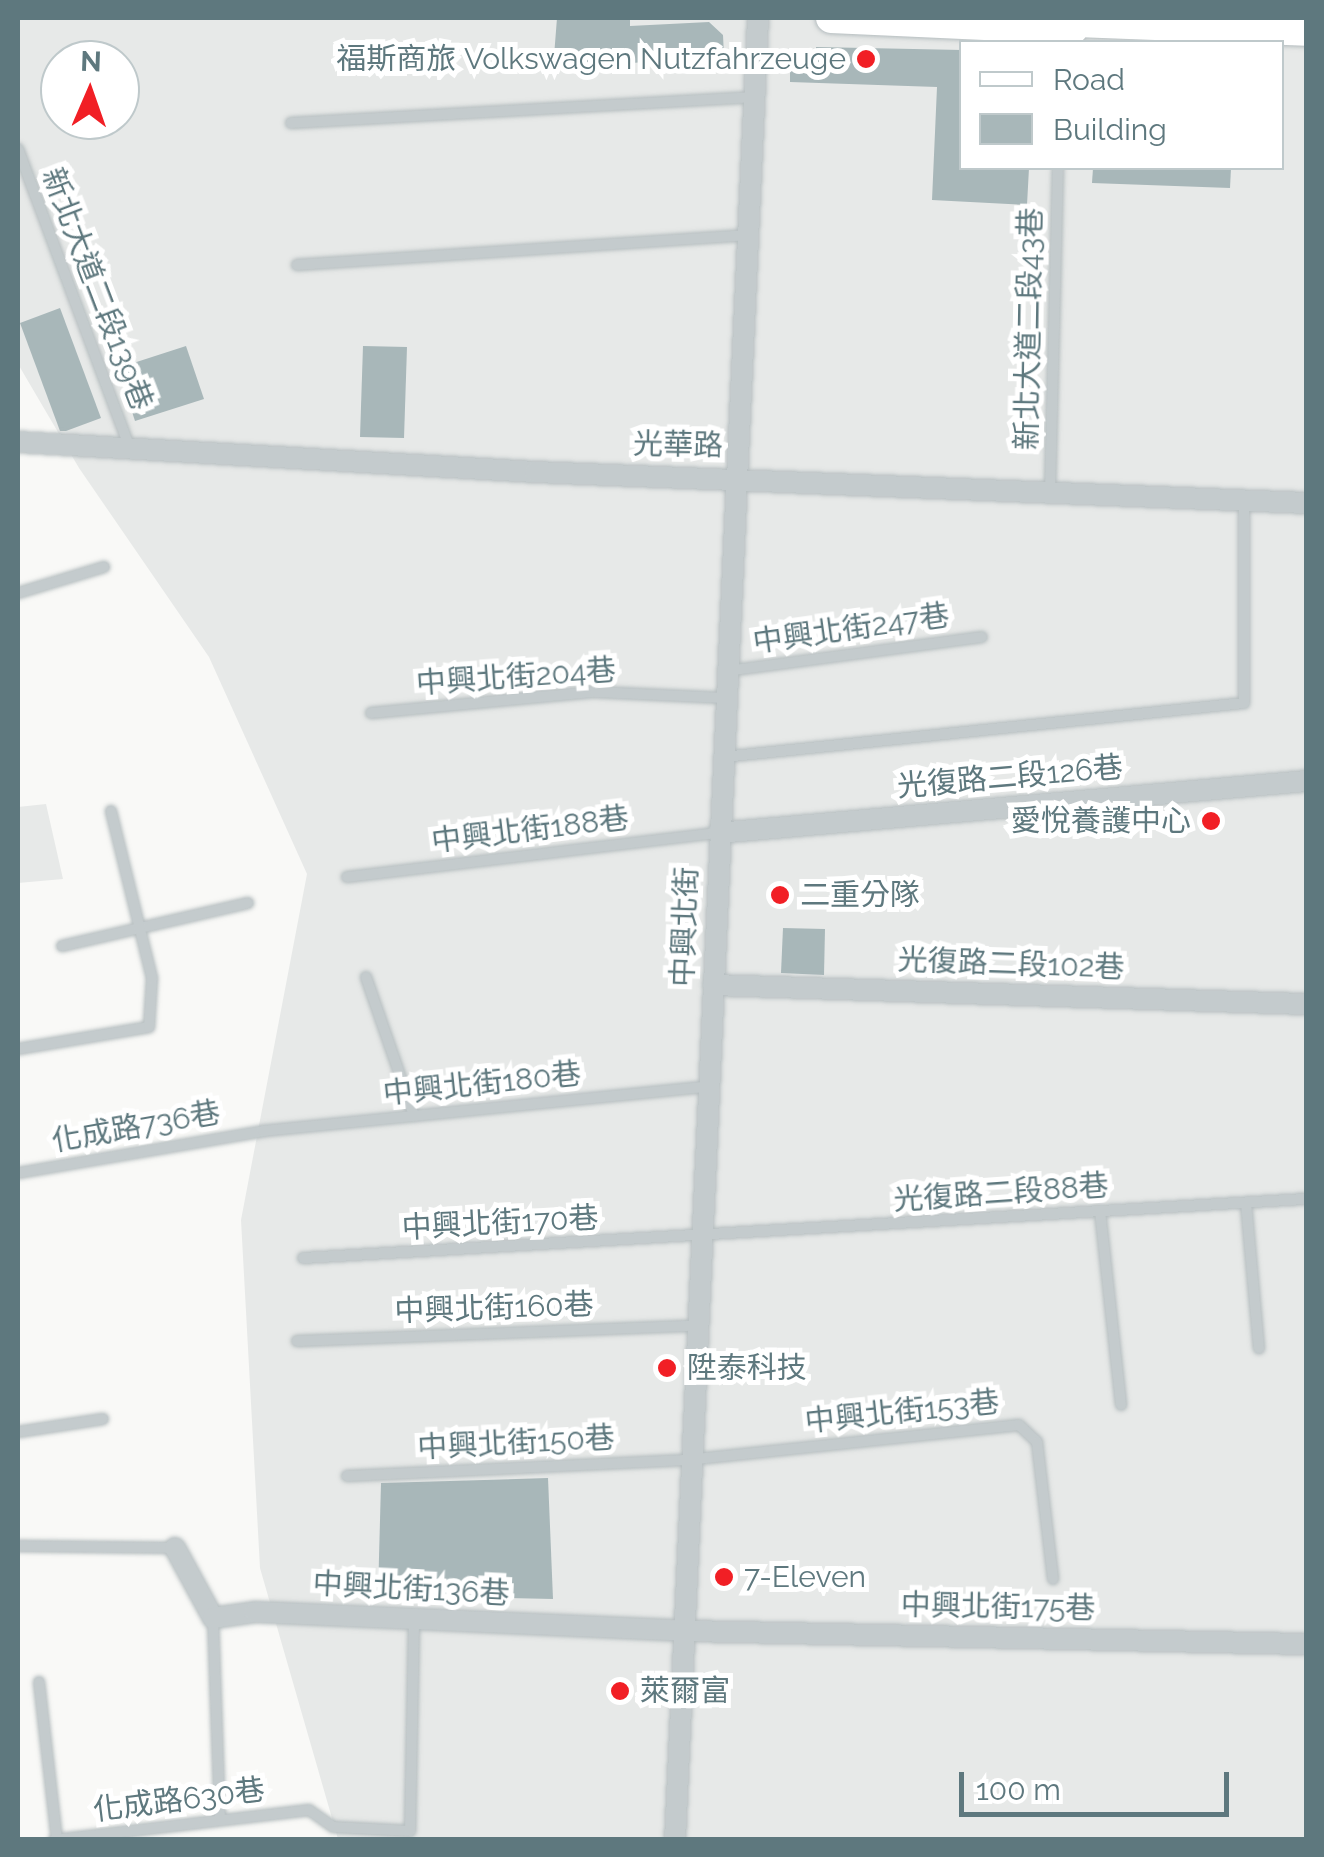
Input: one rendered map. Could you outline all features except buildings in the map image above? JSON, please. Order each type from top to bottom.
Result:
[{"type":"highway","points":[[1060,30],[1160,22],[1306,28]]},
{"type":"main road","points":[[832,18],[1306,38]]},
{"type":"street","name":"中興北街","points":[[675,1840],[688,1631],[688,1460],[698,1238],[758,18]]},
{"type":"street","name":"光華路","points":[[18,442],[534,472],[735,476],[1306,503]]},
{"type":"street","name":"光復路二段126巷","points":[[718,834],[1306,780]]},
{"type":"street","name":"光復路二段102巷","points":[[713,985],[1306,1004]]},
{"type":"street","points":[[175,1548],[212,1618]]},
{"type":"street","name":"中興北街136巷","points":[[212,1618],[256,1612],[688,1631]]},
{"type":"street","name":"中興北街175巷","points":[[688,1631],[1306,1644]]},
{"type":"lane","points":[[290,123],[754,97]]},
{"type":"lane","name":"新北大道二段139巷","points":[[18,148],[129,446]]},
{"type":"lane","name":"新北大道二段43巷","points":[[1050,492],[1058,170]]},
{"type":"lane","points":[[297,265],[748,235]]},
{"type":"lane","points":[[722,757],[1244,702],[1244,500]]},
{"type":"lane","points":[[18,593],[104,566]]},
{"type":"lane","name":"中興北街247巷","points":[[726,671],[982,637]]},
{"type":"lane","name":"中興北街204巷","points":[[371,713],[595,692],[725,698]]},
{"type":"lane","points":[[18,1049],[148,1027],[152,978],[111,811]]},
{"type":"lane","name":"中興北街188巷","points":[[347,877],[718,834]]},
{"type":"lane","points":[[62,946],[140,924],[248,903]]},
{"type":"lane","points":[[366,977],[414,1116]]},
{"type":"lane","name":"中興北街180巷","points":[[263,1131],[706,1086]]},
{"type":"lane","name":"化成路736巷","points":[[18,1173],[263,1131]]},
{"type":"lane","name":"光復路二段88巷","points":[[698,1238],[1306,1199]]},
{"type":"lane","points":[[1246,1203],[1259,1348]]},
{"type":"lane","points":[[1100,1211],[1121,1405]]},
{"type":"lane","name":"中興北街170巷","points":[[303,1258],[698,1238]]},
{"type":"lane","name":"中興北街160巷","points":[[297,1341],[694,1326]]},
{"type":"lane","points":[[18,1432],[103,1419]]},
{"type":"lane","name":"中興北街153巷","points":[[688,1460],[1018,1425],[1037,1442],[1054,1579]]},
{"type":"lane","name":"中興北街150巷","points":[[347,1476],[688,1460]]},
{"type":"lane","points":[[18,1546],[175,1548]]},
{"type":"lane","points":[[212,1618],[220,1820]]},
{"type":"lane","name":"化成路630巷","points":[[55,1839],[309,1810],[333,1827],[410,1831],[414,1619]]},
{"type":"lane","points":[[39,1682],[55,1839]]},
{"type":"shaded area","points":[[18,18],[1306,18],[1306,1839],[338,1839],[260,1568],[241,1220],[307,874],[209,657],[79,468],[18,364]]},
{"type":"shaded area","points":[[46,804],[63,879],[18,883],[18,807]]},
{"type":"place","name":"福斯商旅 Volkswagen Nutzfahrzeuge","points":[[866,59]]},
{"type":"place","name":"愛悅養護中心","points":[[1211,821]]},
{"type":"place","name":"二重分隊","points":[[780,895]]},
{"type":"place","name":"陞泰科技","points":[[667,1368]]},
{"type":"place","name":"7-Eleven","points":[[724,1577]]},
{"type":"place","name":"萊爾富","points":[[620,1691]]}]
